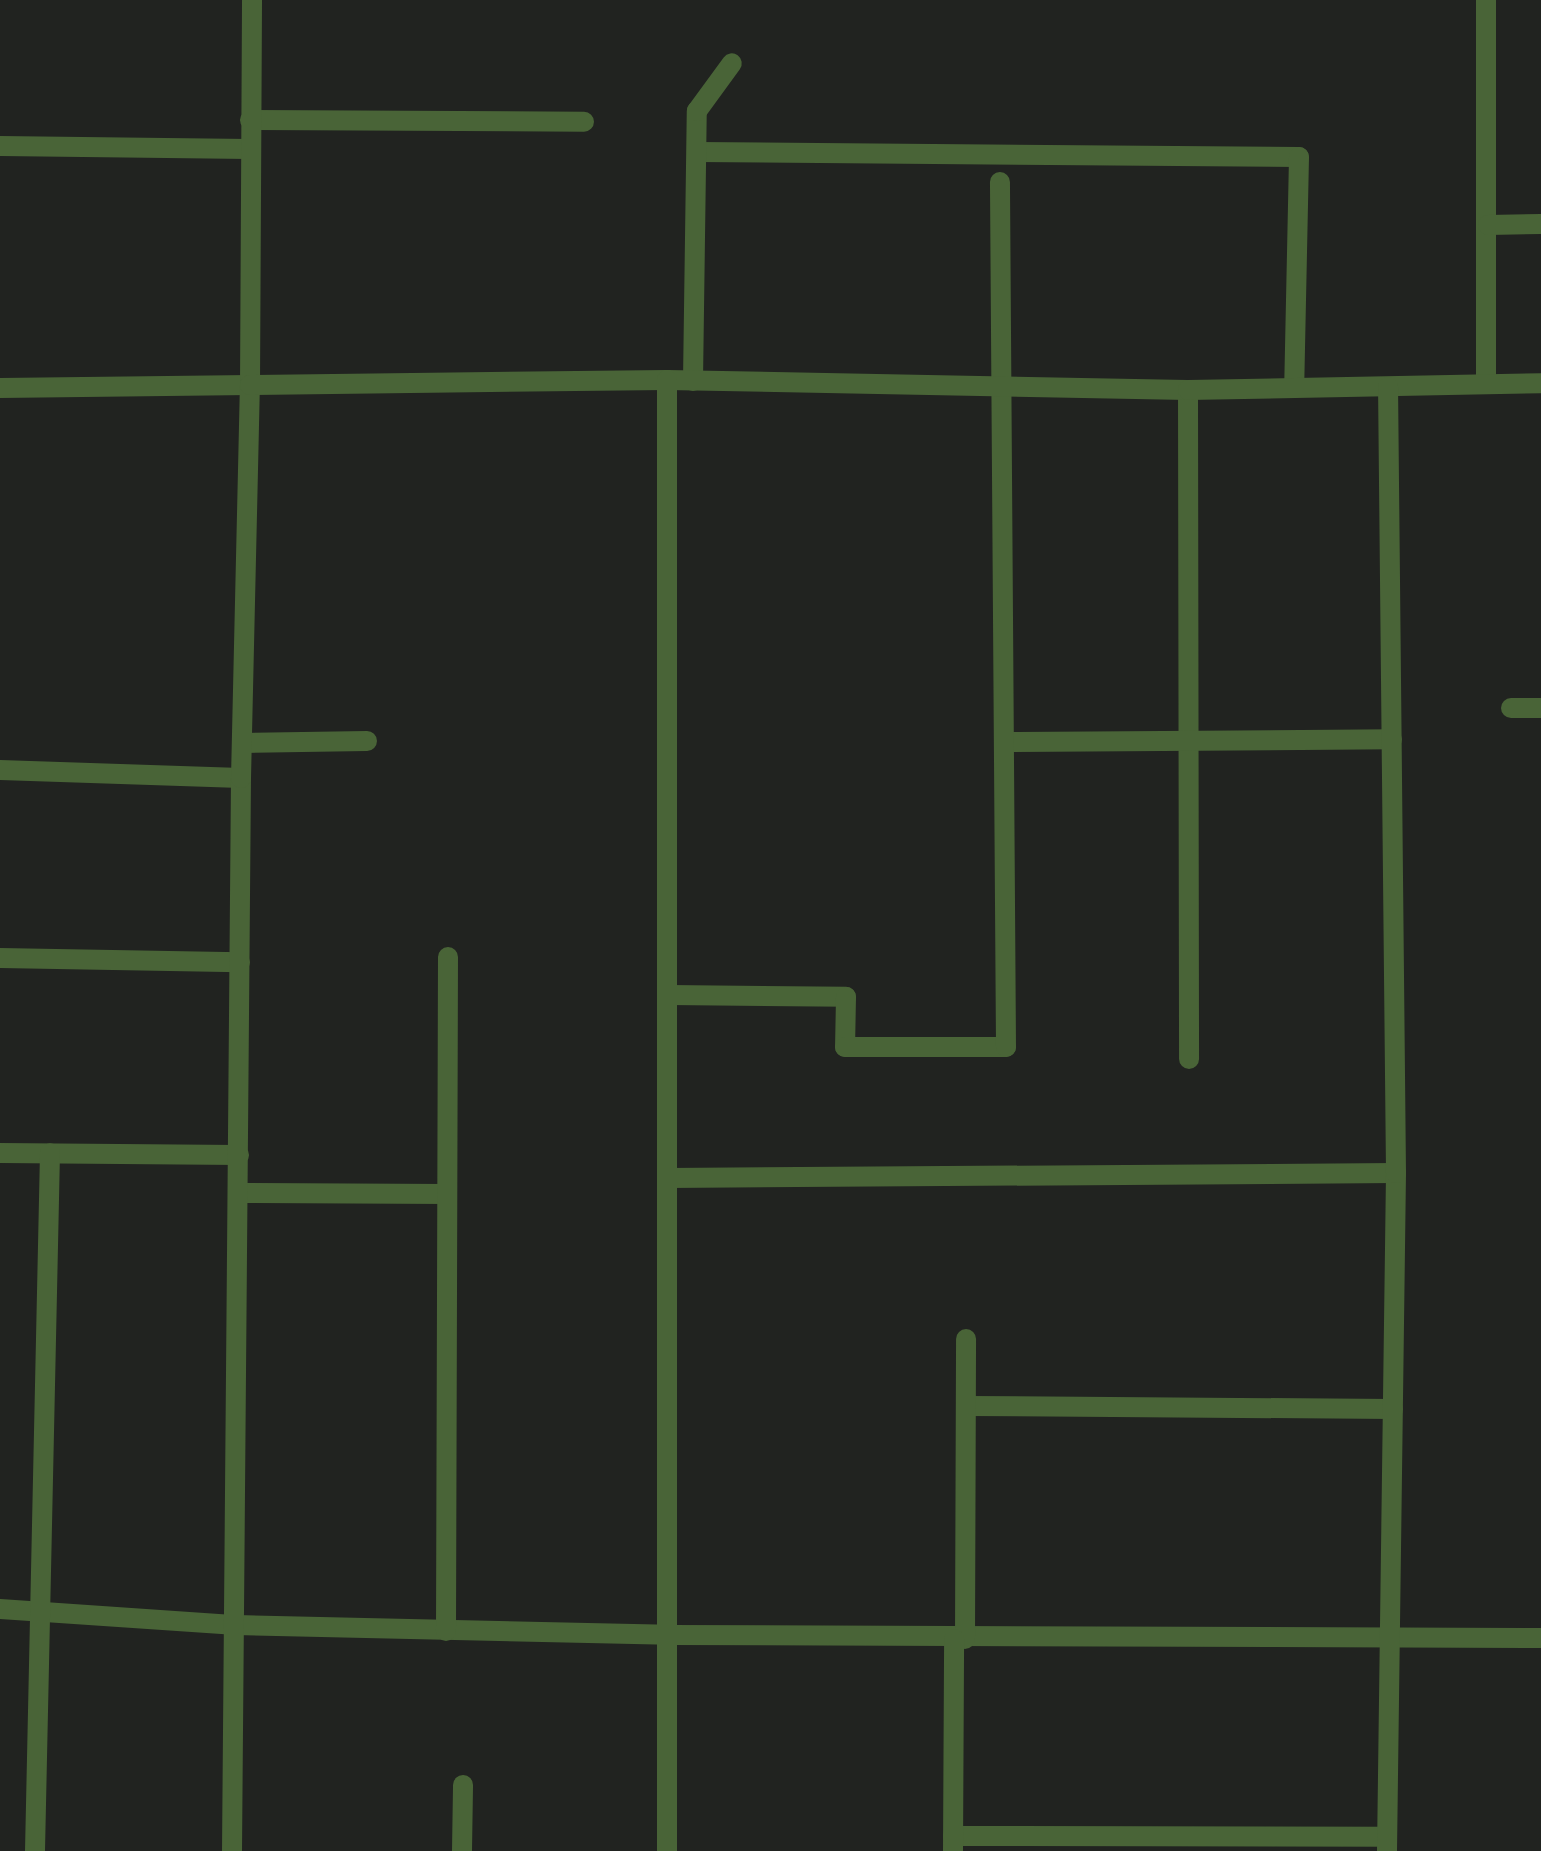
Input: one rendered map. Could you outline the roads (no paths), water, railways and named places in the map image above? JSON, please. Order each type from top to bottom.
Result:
[{"type":"street","points":[[232,1851],[241,778],[250,385],[252,0]]},
{"type":"street","points":[[1486,0],[1486,384]]},
{"type":"street","points":[[693,381],[697,111],[732,63]]},
{"type":"street","points":[[250,120],[584,122]]},
{"type":"street","points":[[0,146],[249,149]]},
{"type":"street","points":[[697,152],[1299,157],[1294,388]]},
{"type":"street","points":[[669,995],[846,997],[845,1047],[1006,1047],[1000,182]]},
{"type":"street","points":[[1488,225],[1541,224]]},
{"type":"street","points":[[667,380],[667,1851]]},
{"type":"street","points":[[0,388],[667,380],[1188,390],[1541,383]]},
{"type":"street","points":[[966,1339],[953,1843],[1387,1844],[1396,1173],[1388,387]]},
{"type":"street","points":[[1188,390],[1189,1059]]},
{"type":"street","points":[[1511,708],[1541,708]]},
{"type":"street","points":[[1005,742],[1392,739]]},
{"type":"street","points":[[242,743],[367,741]]},
{"type":"street","points":[[0,770],[241,778]]},
{"type":"street","points":[[446,1631],[448,957]]},
{"type":"street","points":[[0,958],[240,962]]},
{"type":"street","points":[[0,1153],[239,1155]]},
{"type":"street","points":[[35,1851],[50,1153]]},
{"type":"street","points":[[668,1178],[1396,1173]]},
{"type":"street","points":[[238,1193],[447,1194]]},
{"type":"street","points":[[966,1406],[1393,1409]]},
{"type":"street","points":[[0,1609],[236,1625],[446,1631],[959,1639],[1541,1638]]},
{"type":"street","points":[[462,1851],[463,1785]]}]
